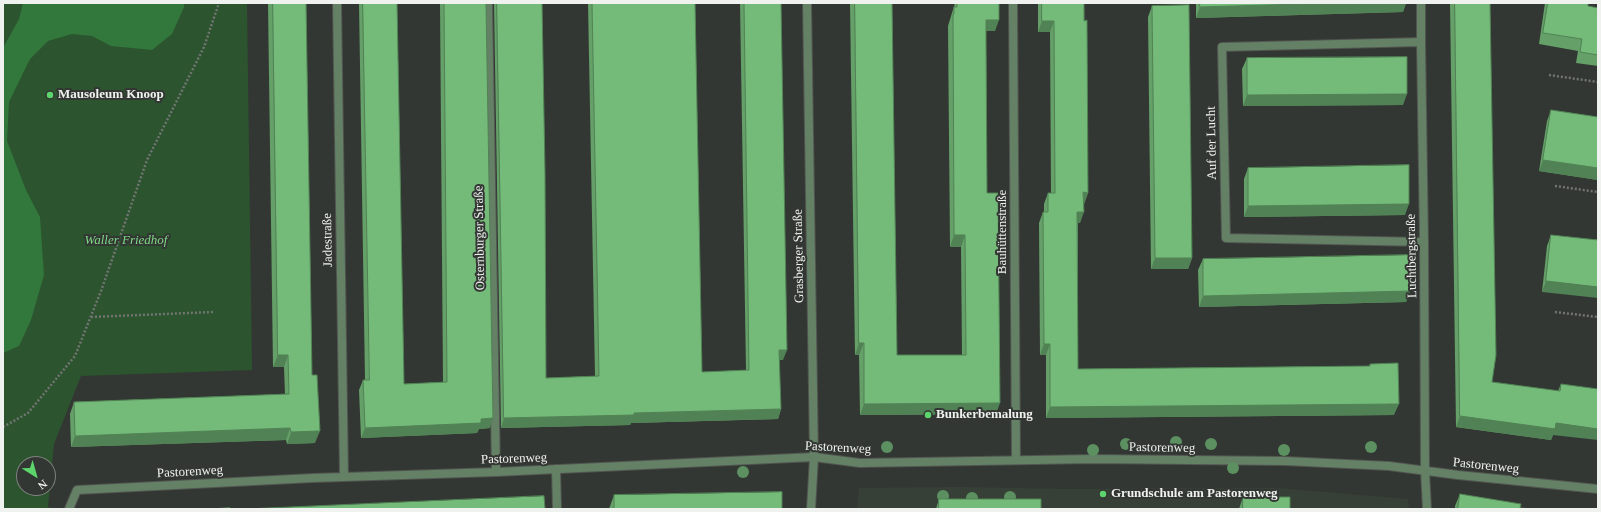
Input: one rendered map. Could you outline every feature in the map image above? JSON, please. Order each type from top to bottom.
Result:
[{"type":"street","name":"Jadestraße","points":[[337,3],[344,476]]},
{"type":"street","name":"Osternburger Straße","points":[[488,3],[496,472]]},
{"type":"street","name":"Grasberger Straße","points":[[807,3],[814,457],[811,509]]},
{"type":"street","name":"Bauhüttenstraße","points":[[1013,3],[1016,460]]},
{"type":"street","name":"Luchtbergstraße","points":[[1421,3],[1425,471],[1427,509]]},
{"type":"street","name":"Auf der Lucht","points":[[1421,42],[1222,47],[1226,238],[1424,242]]},
{"type":"street","name":"Pastorenweg","points":[[69,509],[76,490],[344,476],[496,472],[814,457],[860,463],[1101,459],[1285,462],[1389,466],[1598,489]]},
{"type":"street","points":[[556,469],[557,509]]},
{"type":"path","points":[[3,427],[28,413],[75,356],[91,317],[147,160],[204,46],[219,3]]},
{"type":"path","points":[[1549,75],[1598,82]]},
{"type":"path","points":[[1555,186],[1598,192]]},
{"type":"path","points":[[91,317],[214,312]]},
{"type":"path","points":[[1555,312],[1598,317]]},
{"type":"shaded area","points":[[23,3],[184,3],[184,7],[172,34],[152,50],[111,46],[92,36],[72,34],[48,41],[30,59],[9,102],[7,141],[26,190],[40,217],[44,275],[31,320],[19,346],[3,353],[3,48],[19,19]]},
{"type":"shaded area","name":"Grundschule am Pastorenweg","points":[[959,487],[1066,489],[1276,488],[1408,499],[1409,509],[857,509],[859,488]]},
{"type":"green space","name":"Waller Friedhof","points":[[3,3],[247,3],[252,370],[81,376],[54,444],[53,456],[16,456],[16,496],[49,496],[48,507],[54,509],[3,509]]},
{"type":"building","points":[[273,3],[306,3],[312,375],[317,375],[320,431],[291,432],[290,428],[75,436],[74,402],[289,394],[288,355],[278,355]]},
{"type":"building","points":[[363,3],[397,3],[404,384],[447,382],[444,3],[486,3],[493,418],[481,419],[481,423],[365,428],[363,380],[369,380]]},
{"type":"building","points":[[497,3],[542,3],[546,378],[599,376],[592,3],[695,3],[702,372],[749,370],[744,3],[781,3],[787,350],[779,350],[781,409],[634,413],[634,415],[504,418]]},
{"type":"building","points":[[855,3],[892,3],[897,355],[966,355],[965,235],[954,235],[953,14],[954,7],[957,7],[957,3],[999,3],[999,20],[986,20],[986,41],[987,193],[998,193],[1000,403],[864,404],[864,343],[859,343]]},
{"type":"building","points":[[1042,3],[1084,3],[1084,21],[1087,20],[1088,193],[1083,192],[1084,212],[1077,212],[1078,369],[1370,366],[1370,364],[1398,363],[1399,404],[1050,407],[1050,344],[1044,344],[1043,212],[1048,212],[1048,193],[1055,193],[1054,21],[1042,21]]},
{"type":"building","points":[[1200,3],[1336,3],[1200,7]]},
{"type":"building","points":[[1455,3],[1490,3],[1496,355],[1492,382],[1560,391],[1561,384],[1598,389],[1598,429],[1556,423],[1555,429],[1460,416]]},
{"type":"building","points":[[1548,3],[1588,3],[1588,6],[1598,8],[1598,55],[1580,52],[1582,39],[1543,33]]},
{"type":"building","points":[[1189,5],[1192,258],[1155,258],[1152,6]]},
{"type":"building","points":[[1407,57],[1407,94],[1247,95],[1247,58]]},
{"type":"building","points":[[1551,110],[1598,117],[1598,168],[1543,160]]},
{"type":"building","points":[[1409,165],[1409,204],[1248,206],[1248,168]]},
{"type":"building","points":[[1551,235],[1598,240],[1598,287],[1546,281]]},
{"type":"building","points":[[1409,255],[1410,291],[1203,296],[1203,259]]},
{"type":"building","points":[[782,492],[782,509],[614,509],[614,495]]},
{"type":"building","points":[[1460,494],[1521,504],[1520,508],[1532,509],[1458,509]]},
{"type":"building","points":[[544,496],[545,509],[246,509]]},
{"type":"building","points":[[1243,497],[1290,497],[1290,509],[1243,509]]},
{"type":"building","points":[[939,499],[1041,499],[1041,509],[939,509]]},
{"type":"place","name":"Mausoleum Knoop","points":[[50,95]]},
{"type":"place","name":"Bunkerbemalung","points":[[928,415]]},
{"type":"place","name":"Grundschule am Pastorenweg","points":[[1103,494]]}]
